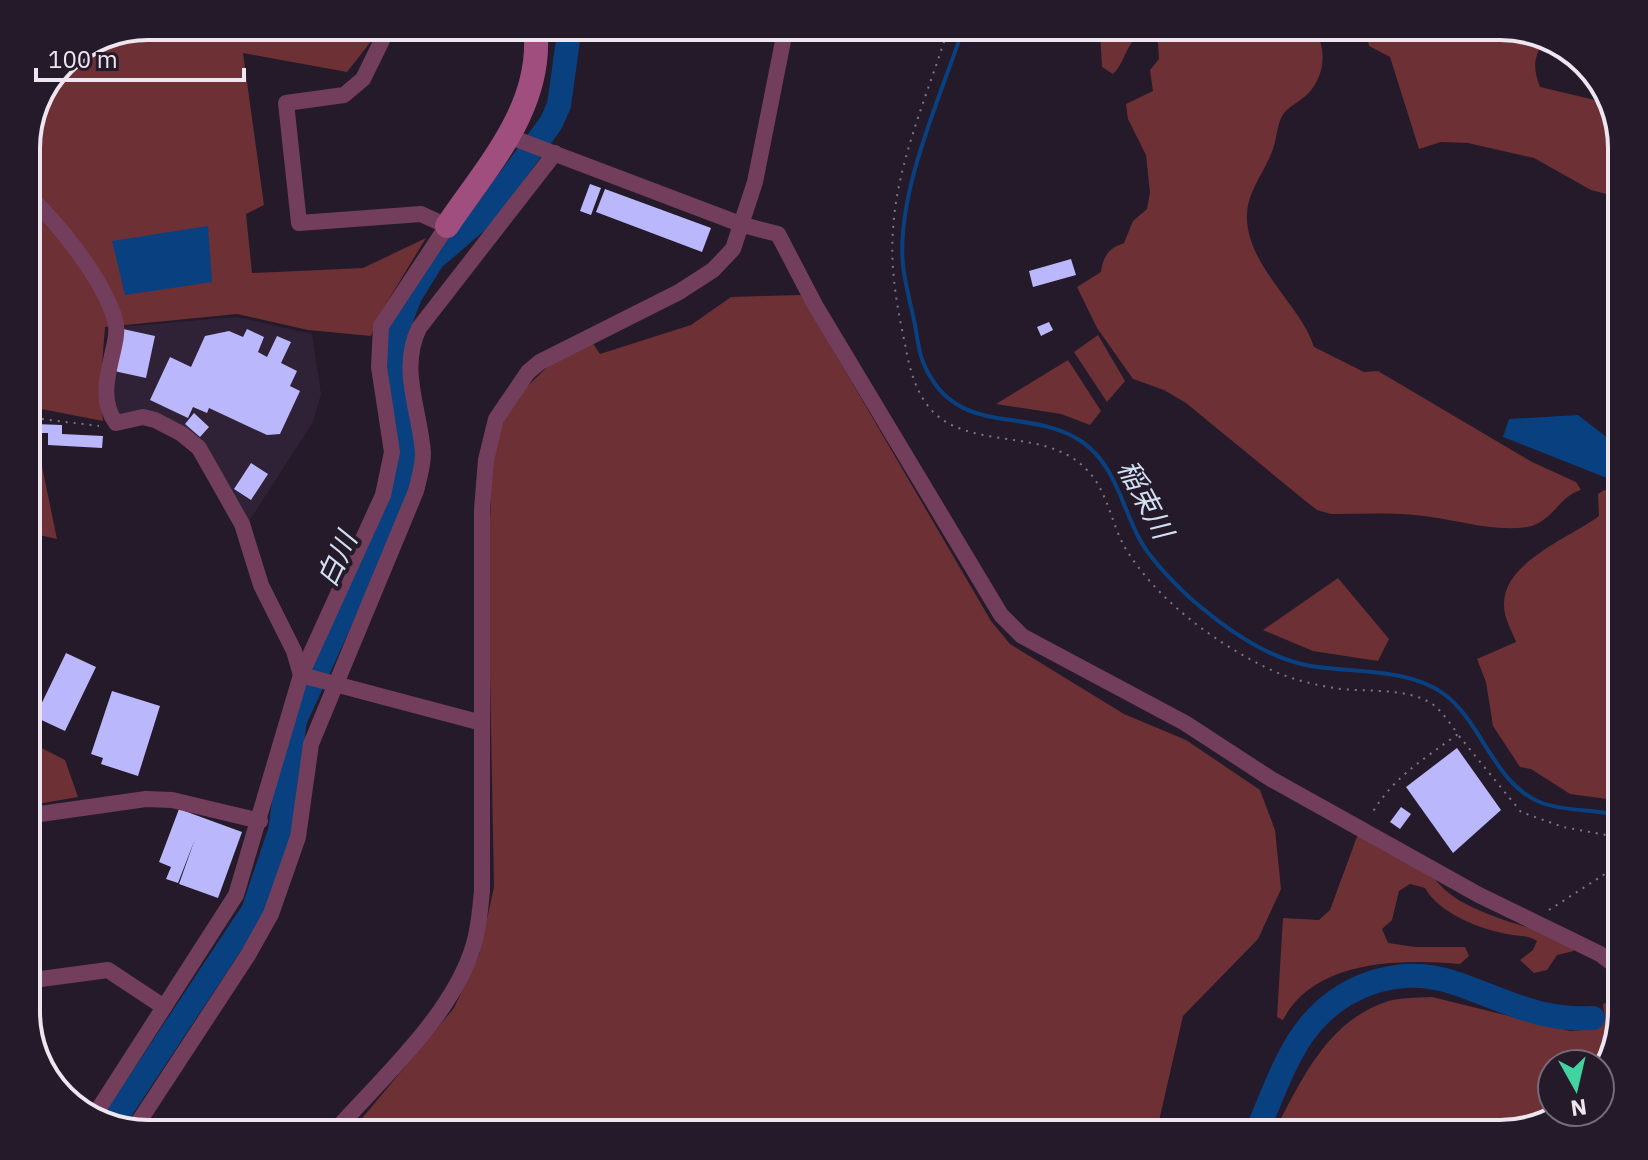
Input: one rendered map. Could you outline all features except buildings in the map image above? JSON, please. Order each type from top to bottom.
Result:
[{"type":"street","points":[[382,40],[363,79],[344,95],[286,103],[299,223],[421,214],[447,226]]},
{"type":"street","points":[[99,1108],[236,895],[301,675],[383,495],[389,471],[390,430],[379,367],[381,326],[508,136],[533,84],[536,40]]},
{"type":"street","points":[[344,1120],[445,1003],[473,947],[482,891],[482,509],[490,438],[505,402],[540,362],[679,292],[713,270],[733,249],[743,225],[783,40]]},
{"type":"street","points":[[508,136],[743,225],[778,234],[815,305],[1001,615],[1022,636],[1185,723],[1271,779],[1479,895],[1534,920],[1608,960]]},
{"type":"street","points":[[140,1119],[248,955],[271,914],[298,837],[311,744],[416,491],[421,471],[423,453],[410,373],[412,342],[419,328],[555,153]]},
{"type":"street","points":[[40,208],[78,250],[117,323],[106,371],[109,414],[116,423],[143,417],[155,420],[182,434],[199,448],[245,532],[261,585],[294,651],[301,675]]},
{"type":"street","points":[[301,675],[482,723]]},
{"type":"street","points":[[40,814],[146,799],[172,800],[260,821]]},
{"type":"street","points":[[40,979],[108,970],[164,1007]]},
{"type":"path","points":[[945,40],[904,169],[893,229],[899,318],[908,361],[928,405],[937,416],[959,429],[1049,448],[1074,458],[1094,479],[1125,547],[1155,585],[1183,613],[1248,658],[1283,675],[1315,685],[1410,695],[1434,706],[1521,812],[1563,827],[1608,835]]},
{"type":"path","points":[[40,419],[72,425],[116,423]]},
{"type":"path","points":[[1360,827],[1400,776],[1458,734]]},
{"type":"path","points":[[1534,920],[1608,872]]},
{"type":"shaded area","points":[[372,40],[347,72],[243,53],[264,205],[246,214],[252,273],[363,268],[426,238],[378,317],[371,336],[308,330],[237,314],[105,327],[100,390],[103,421],[40,409],[40,141],[51,100],[62,82],[94,54],[134,41]]},
{"type":"shaded area","points":[[1100,40],[1134,40],[1113,74],[1102,67]]},
{"type":"shaded area","points":[[1155,40],[1319,40],[1323,58],[1317,82],[1282,117],[1273,149],[1248,205],[1247,225],[1261,262],[1297,314],[1314,347],[1364,372],[1378,371],[1532,462],[1576,482],[1581,490],[1573,493],[1536,525],[1527,527],[1488,527],[1412,515],[1331,514],[1317,510],[1186,403],[1164,390],[1133,379],[1097,328],[1077,287],[1101,272],[1108,253],[1124,243],[1133,221],[1147,209],[1150,192],[1146,155],[1128,119],[1126,104],[1153,91],[1150,70],[1159,59]]},
{"type":"shaded area","points":[[1368,40],[1500,40],[1540,48],[1535,64],[1540,87],[1597,100],[1607,134],[1608,194],[1591,190],[1534,158],[1468,143],[1441,142],[1419,149],[1390,57],[1369,46]]},
{"type":"shaded area","points":[[801,295],[991,621],[1010,644],[1124,714],[1186,740],[1260,790],[1275,830],[1281,889],[1258,939],[1183,1016],[1159,1120],[361,1120],[454,1008],[479,955],[494,887],[488,570],[493,449],[505,418],[524,390],[551,363],[592,342],[600,354],[691,325],[731,297]]},
{"type":"shaded area","points":[[237,317],[312,334],[321,394],[313,422],[248,523],[202,445],[113,412],[111,374],[120,327]]},
{"type":"shaded area","points":[[1098,335],[1125,381],[1107,402],[1074,352]]},
{"type":"shaded area","points":[[1068,360],[1101,411],[1090,425],[1061,414],[996,404]]},
{"type":"shaded area","points":[[40,457],[57,539],[40,535]]},
{"type":"shaded area","points":[[1608,490],[1608,799],[1570,794],[1531,769],[1520,767],[1493,726],[1486,682],[1477,659],[1516,642],[1504,606],[1506,590],[1526,564],[1599,516],[1598,494]]},
{"type":"shaded area","points":[[1338,578],[1389,639],[1378,661],[1313,651],[1263,630]]},
{"type":"shaded area","points":[[40,747],[65,760],[78,797],[40,804]]},
{"type":"shaded area","points":[[1358,834],[1417,864],[1458,900],[1492,916],[1571,942],[1574,951],[1557,955],[1547,970],[1534,973],[1520,960],[1533,950],[1537,941],[1472,924],[1440,905],[1425,888],[1410,884],[1399,891],[1392,920],[1382,929],[1388,943],[1415,947],[1465,947],[1469,956],[1460,964],[1387,963],[1337,974],[1297,1000],[1283,1020],[1277,1017],[1283,918],[1319,920],[1330,910]]},
{"type":"shaded area","points":[[1432,997],[1570,1031],[1582,1030],[1605,1020],[1603,1004],[1608,1002],[1607,1026],[1602,1048],[1536,1048],[1536,1113],[1528,1116],[1500,1120],[1280,1120],[1304,1076],[1330,1040],[1363,1013],[1389,1001]]},
{"type":"water","points":[[208,226],[212,282],[125,295],[112,241]]},
{"type":"water","points":[[1578,415],[1608,438],[1608,478],[1503,437],[1509,419]]},
{"type":"waterway","name":"白川","points":[[118,1115],[253,911],[280,831],[295,720],[406,479],[409,452],[394,362],[396,333],[410,296],[433,259],[482,217],[551,123],[559,105],[568,40]]},
{"type":"waterway","name":"稲束川","points":[[959,40],[922,144],[906,207],[903,237],[904,272],[920,352],[937,386],[953,402],[973,412],[1038,424],[1060,430],[1081,441],[1093,451],[1110,474],[1133,527],[1156,563],[1189,597],[1246,640],[1294,662],[1380,673],[1430,686],[1457,706],[1500,768],[1526,794],[1552,806],[1608,813]]},
{"type":"waterway","points":[[1262,1120],[1281,1074],[1313,1021],[1330,1005],[1369,984],[1391,978],[1435,978],[1539,1013],[1593,1018]]}]
